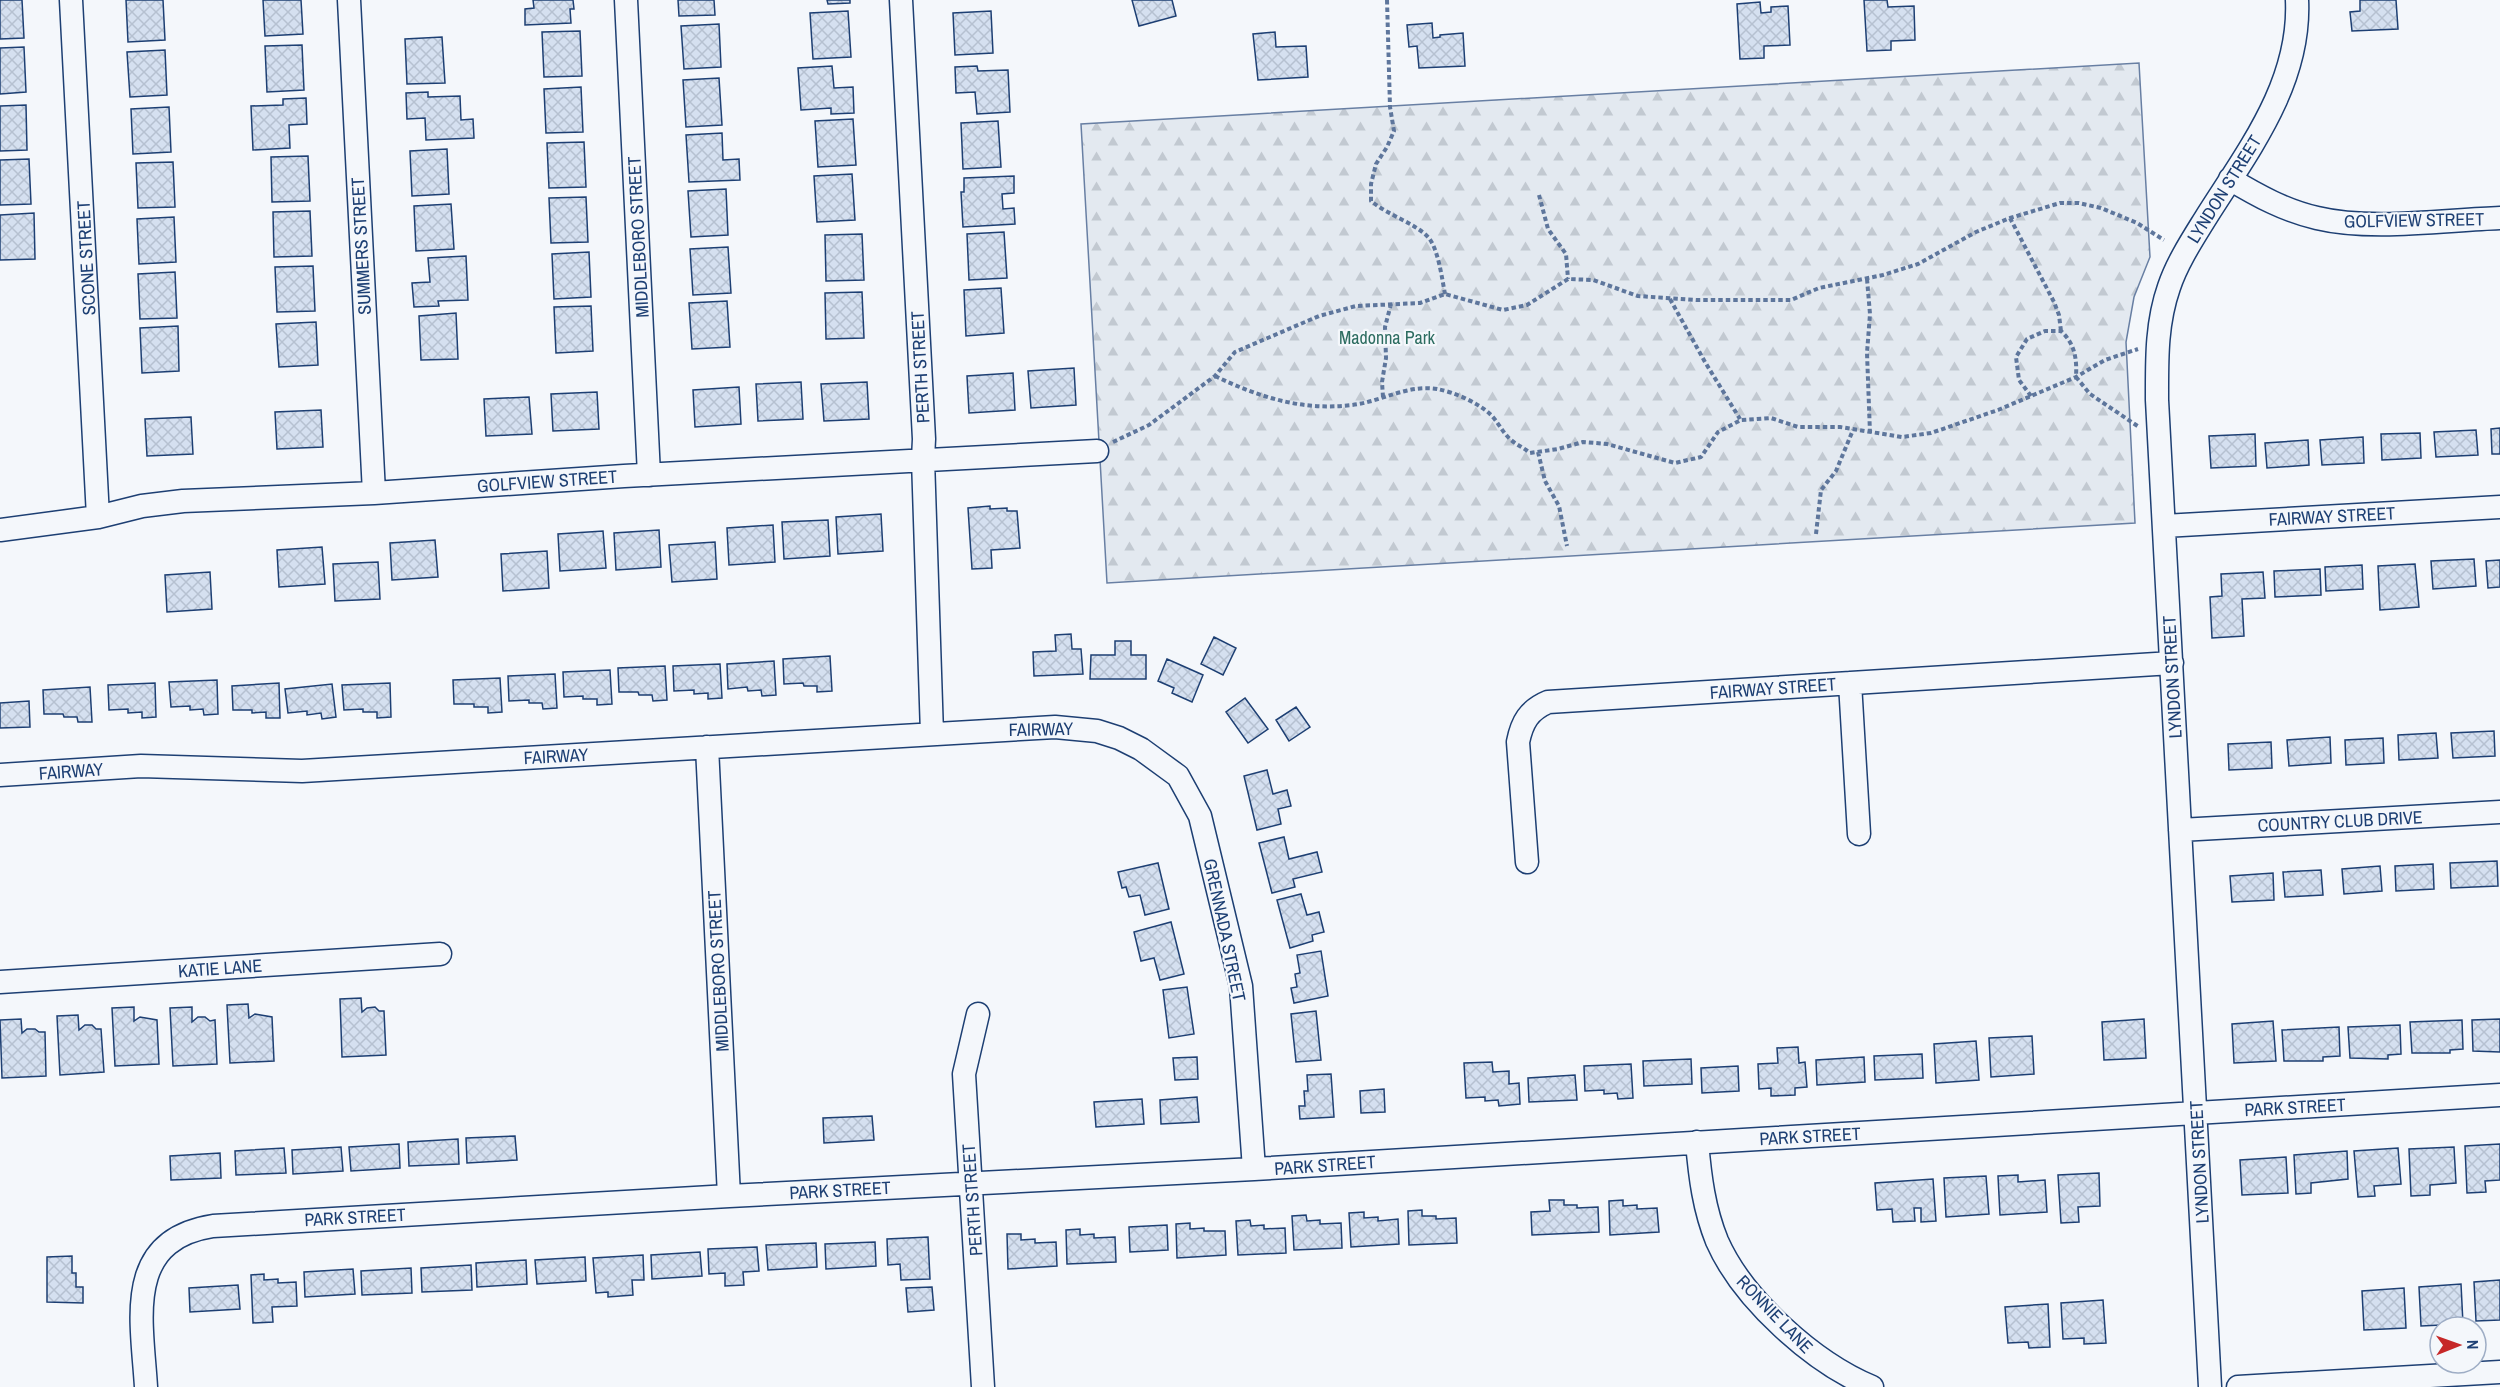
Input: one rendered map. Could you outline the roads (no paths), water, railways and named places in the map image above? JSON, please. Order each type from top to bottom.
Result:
[{"type":"street","name":"SCONE STREET","points":[[71,0],[98,517]]},
{"type":"street","name":"SUMMERS STREET","points":[[349,0],[374,493]]},
{"type":"street","name":"MIDDLEBORO STREET","points":[[626,0],[649,474]]},
{"type":"street","name":"PERTH STREET","points":[[902,0],[924,439],[932,734]]},
{"type":"street","name":"LYNDON STREET","points":[[2211,1387],[2157,399],[2159,321],[2169,286],[2186,249],[2268,119],[2280,92],[2292,55],[2297,0]]},
{"type":"street","name":"GOLFVIEW STREET","points":[[2230,179],[2254,194],[2290,210],[2329,220],[2379,224],[2500,218]]},
{"type":"street","name":"GOLFVIEW STREET","points":[[0,530],[98,517],[142,506],[183,501],[374,493],[649,474],[1097,451]]},
{"type":"street","name":"FAIRWAY STREET","points":[[2164,526],[2500,507]]},
{"type":"street","name":"FAIRWAY STREET","points":[[1527,862],[1518,742],[1525,718],[1539,706],[1548,702],[2172,663]]},
{"type":"street","points":[[1850,683],[1859,834]]},
{"type":"street","name":"FAIRWAY","points":[[0,775],[141,766],[302,771],[1055,727],[1079,727],[1111,735]]},
{"type":"street","name":"GRENNADA STREET","points":[[1111,735],[1141,749],[1178,776],[1200,816],[1241,986],[1254,1170]]},
{"type":"street","name":"MIDDLEBORO STREET","points":[[707,747],[729,1196]]},
{"type":"street","name":"COUNTRY CLUB DRIVE","points":[[2180,830],[2500,812]]},
{"type":"street","name":"KATIE LANE","points":[[0,982],[440,954]]},
{"type":"street","name":"PERTH STREET","points":[[978,1014],[964,1074],[983,1387]]},
{"type":"street","name":"PARK STREET","points":[[146,1387],[142,1288],[147,1271],[158,1253],[180,1235],[196,1228],[729,1196],[1254,1170],[2500,1095]]},
{"type":"street","name":"RONNIE LANE","points":[[1696,1142],[1706,1208],[1718,1242],[1732,1267],[1753,1296],[1800,1343],[1823,1362],[1872,1387]]},
{"type":"street","points":[[2238,1387],[2500,1372]]},
{"type":"park label","name":"Madonna Park","points":[[1387,337]]}]
